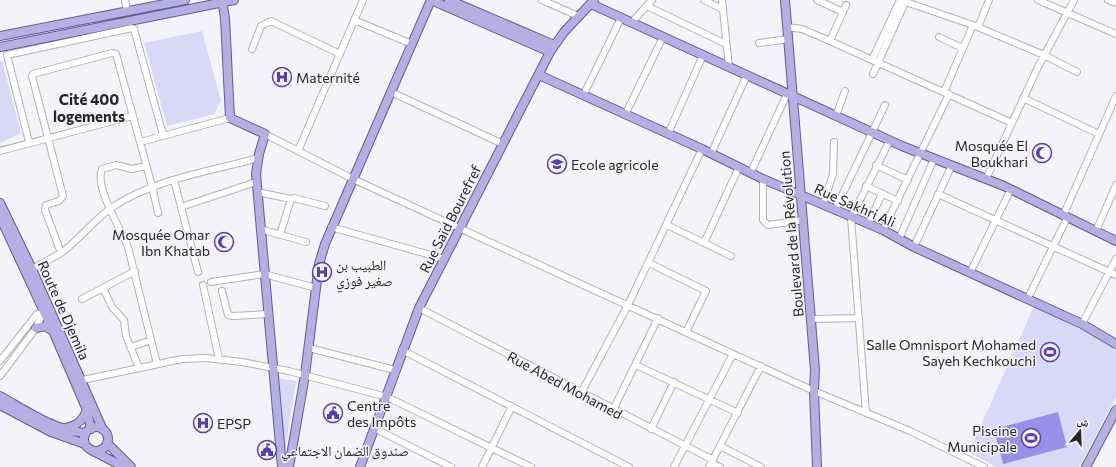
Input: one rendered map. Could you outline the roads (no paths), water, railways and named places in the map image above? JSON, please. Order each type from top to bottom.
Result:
[{"type":"main road","points":[[0,47],[222,1],[234,0]]},
{"type":"main road","points":[[289,467],[309,348],[319,264],[331,227],[431,0],[552,49]]},
{"type":"main road","name":"Boulevard de la Révolution","points":[[785,0],[789,39],[790,95],[800,196],[804,220],[816,370],[814,391],[817,467]]},
{"type":"main road","points":[[0,36],[127,11],[161,2],[180,1]]},
{"type":"main road","points":[[222,1],[226,18],[230,118],[265,134],[258,158],[256,182],[282,467]]},
{"type":"main road","points":[[453,1],[552,49]]},
{"type":"main road","points":[[593,2],[621,18],[836,116],[934,159],[1011,189],[1116,241]]},
{"type":"main road","name":"Rue Saïd Bourefref","points":[[360,467],[387,397],[402,350],[419,308],[552,49],[578,16],[593,2]]},
{"type":"main road","name":"Rue Sakhri Ali","points":[[539,75],[702,149],[800,196],[883,230],[914,247],[1082,324],[1116,344]]},
{"type":"main road","name":"Route de Djemila","points":[[0,205],[46,300],[47,311],[53,331],[102,430]]},
{"type":"main road","name":"Route de Djemila","points":[[0,217],[47,311],[78,381],[87,410],[88,431]]},
{"type":"main road","points":[[36,328],[45,326],[53,331]]},
{"type":"main road","points":[[0,396],[19,411],[51,432],[85,444],[92,450],[124,467]]},
{"type":"main road","points":[[0,405],[73,432],[88,431],[97,428],[102,430],[108,437],[107,443],[101,450],[92,450]]},
{"type":"main road","points":[[62,429],[77,425],[84,418],[87,410]]},
{"type":"main road","points":[[1086,467],[1116,410]]},
{"type":"main road","points":[[85,444],[84,438],[88,431]]},
{"type":"main road","points":[[107,443],[131,467]]},
{"type":"street","points":[[126,0],[127,11]]},
{"type":"street","points":[[298,151],[363,0]]},
{"type":"street","points":[[632,22],[652,0]]},
{"type":"street","points":[[704,0],[722,8]]},
{"type":"street","points":[[722,0],[729,67]]},
{"type":"street","points":[[818,0],[843,12]]},
{"type":"street","points":[[883,230],[922,153],[947,93],[962,48],[989,0]]},
{"type":"street","points":[[1038,0],[1116,34]]},
{"type":"street","points":[[986,179],[1044,55],[1074,0]]},
{"type":"street","points":[[1108,0],[1116,3]]},
{"type":"street","points":[[546,1],[578,16]]},
{"type":"street","points":[[903,1],[975,26],[1044,55],[1078,72]]},
{"type":"street","points":[[872,60],[903,1]]},
{"type":"street","points":[[873,74],[903,1]]},
{"type":"street","points":[[830,41],[846,5]]},
{"type":"street","points":[[647,6],[726,44]]},
{"type":"street","points":[[583,96],[621,18]]},
{"type":"street","points":[[354,20],[412,44]]},
{"type":"street","points":[[252,49],[261,26],[271,21],[340,54]]},
{"type":"street","points":[[787,27],[802,29],[1012,123]]},
{"type":"street","points":[[29,142],[7,55],[130,28],[134,29],[163,135]]},
{"type":"street","points":[[625,115],[663,37]]},
{"type":"street","points":[[939,37],[962,48]]},
{"type":"street","points":[[759,43],[789,39]]},
{"type":"street","points":[[61,253],[45,210],[46,205],[59,201],[63,196],[32,75],[112,53],[116,54],[158,213]]},
{"type":"street","points":[[668,134],[703,55]]},
{"type":"street","points":[[711,154],[747,75]]},
{"type":"street","points":[[836,116],[846,91]]},
{"type":"street","points":[[391,92],[503,144]]},
{"type":"street","points":[[751,172],[790,95]]},
{"type":"street","points":[[1028,298],[1053,245],[1116,96]]},
{"type":"street","points":[[1023,98],[1099,134]]},
{"type":"street","points":[[835,210],[885,105]]},
{"type":"street","points":[[0,151],[47,137],[132,116]]},
{"type":"street","points":[[140,142],[230,118]]},
{"type":"street","points":[[265,134],[352,179],[658,318],[814,391],[910,430],[984,467]]},
{"type":"street","points":[[866,413],[851,218],[876,165],[890,140]]},
{"type":"street","points":[[823,205],[833,174],[834,142]]},
{"type":"street","points":[[581,393],[649,263],[702,149]]},
{"type":"street","points":[[32,269],[73,245],[109,209],[128,197],[152,186],[258,158]]},
{"type":"street","points":[[899,239],[934,159]]},
{"type":"street","points":[[146,166],[132,169],[116,165],[102,169],[100,175],[109,209],[122,231],[135,271],[157,364]]},
{"type":"street","points":[[876,165],[908,180]]},
{"type":"street","points":[[914,247],[952,165]]},
{"type":"street","points":[[704,243],[739,167]]},
{"type":"street","points":[[763,179],[763,220],[768,225],[804,220]]},
{"type":"street","points":[[174,180],[198,272]]},
{"type":"street","points":[[181,207],[256,182]]},
{"type":"street","points":[[1096,231],[1116,185]]},
{"type":"street","points":[[866,186],[898,201]]},
{"type":"street","points":[[970,273],[995,219],[1011,189]]},
{"type":"street","points":[[257,192],[291,199],[294,198],[325,206]]},
{"type":"street","points":[[868,224],[882,194]]},
{"type":"street","points":[[938,194],[1053,245],[1116,275]]},
{"type":"street","points":[[280,235],[291,199]]},
{"type":"street","points":[[667,225],[731,256]]},
{"type":"street","points":[[331,227],[445,259]]},
{"type":"street","points":[[260,229],[306,242]]},
{"type":"street","points":[[1082,324],[1116,259]]},
{"type":"street","points":[[649,263],[706,291],[686,332]]},
{"type":"street","points":[[82,299],[135,271]]},
{"type":"street","points":[[211,282],[264,274],[316,288]]},
{"type":"street","points":[[203,285],[219,359]]},
{"type":"street","points":[[103,288],[112,307],[124,320],[126,336],[139,368]]},
{"type":"street","points":[[222,292],[228,315],[268,314]]},
{"type":"street","name":"Rue Abed Mohamed","points":[[419,308],[651,429],[720,467]]},
{"type":"street","points":[[0,376],[47,311]]},
{"type":"street","points":[[0,361],[37,314],[47,311]]},
{"type":"street","points":[[613,410],[658,318]]},
{"type":"street","points":[[812,319],[859,318]]},
{"type":"street","points":[[131,347],[152,340]]},
{"type":"street","points":[[309,348],[395,370]]},
{"type":"street","points":[[402,350],[512,406],[616,464],[629,467]]},
{"type":"street","points":[[674,467],[734,354]]},
{"type":"street","points":[[78,381],[182,359],[219,359],[272,368],[305,375],[387,397],[531,467]]},
{"type":"street","points":[[636,365],[738,413]]},
{"type":"street","points":[[711,463],[761,366]]},
{"type":"street","points":[[651,429],[674,382]]},
{"type":"street","points":[[482,467],[512,406]]},
{"type":"street","points":[[374,428],[451,467]]},
{"type":"street","points":[[720,446],[757,466]]},
{"type":"place","name":"Maternité","points":[[282,77]]},
{"type":"place","name":"Mosquée El Boukhari","points":[[1042,153]]},
{"type":"place","name":"Ecole agricole","points":[[557,164]]},
{"type":"place","name":"Mosquée Omar Ibn Khatab","points":[[224,242]]},
{"type":"place","name":"الطبيب بن صغير فوزي","points":[[322,272]]},
{"type":"place","name":"Salle Omnisport Mohamed Sayeh Kechkouchi","points":[[1050,352]]},
{"type":"place","name":"Centre des Impôts","points":[[333,413]]},
{"type":"place","name":"EPSP","points":[[203,423]]},
{"type":"place","name":"Piscine Municipale","points":[[1031,438]]},
{"type":"place","name":"صندوق الضمان الاجتماعي","points":[[267,450]]},
{"type":"district","name":"Cité 400 logements","points":[[89,108]]}]
